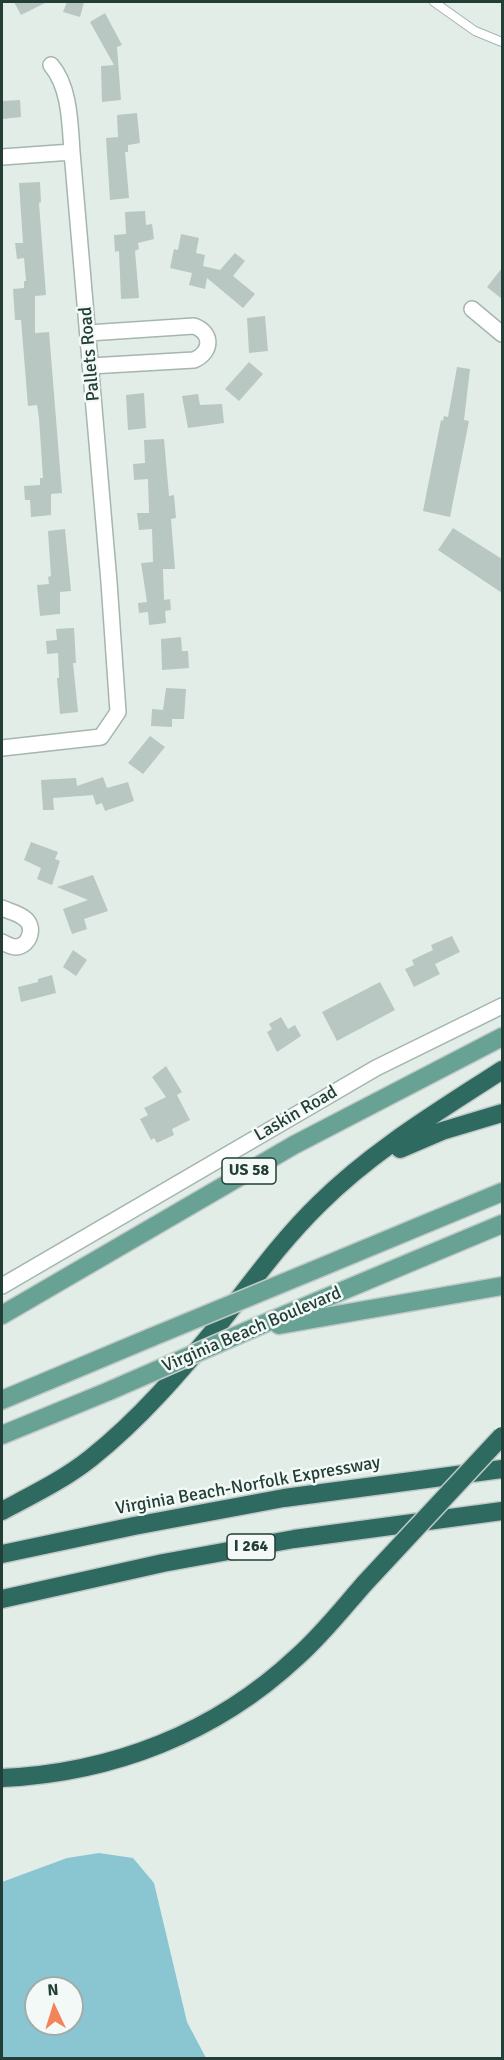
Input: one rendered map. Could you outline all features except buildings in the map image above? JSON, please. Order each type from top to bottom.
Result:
[{"type":"highway","points":[[2,1511],[37,1493],[90,1459],[135,1419],[177,1374],[285,1239],[350,1174],[437,1112],[502,1070]]},
{"type":"highway","points":[[350,1174],[417,1140],[502,1113]]},
{"type":"highway","points":[[2,1778],[72,1771],[111,1762],[149,1750],[189,1733],[235,1706],[297,1657],[502,1436]]},
{"type":"highway","name":"Virginia Beach-Norfolk Expressway","points":[[2,1554],[284,1498],[502,1469]]},
{"type":"highway","name":"I 264","points":[[2,1599],[163,1563],[294,1539],[502,1511]]},
{"type":"main road","name":"Laskin Road","points":[[2,1315],[294,1145],[502,1037]]},
{"type":"main road","name":"Virginia Beach Boulevard","points":[[2,1400],[502,1192]]},
{"type":"main road","name":"Virginia Beach Boulevard","points":[[2,1435],[502,1224]]},
{"type":"main road","points":[[256,1328],[502,1286]]},
{"type":"street","name":"Pallets Road","points":[[2,748],[101,737],[118,712],[68,111],[60,78],[51,65]]},
{"type":"street","points":[[2,157],[72,152]]},
{"type":"street","points":[[472,309],[502,334]]},
{"type":"street","points":[[88,333],[194,326],[201,328],[207,335],[209,343],[201,357],[194,360],[90,366]]},
{"type":"street","points":[[2,908],[24,918],[31,930],[29,939],[22,945],[15,947],[2,942]]},
{"type":"street","name":"Laskin Road","points":[[2,1286],[376,1068],[502,1006]]},
{"type":"lane","points":[[434,2],[475,31],[502,42]]},
{"type":"water","points":[[99,1853],[133,1858],[154,1883],[187,2022],[206,2058],[2,2058],[2,1882],[67,1858]]}]
